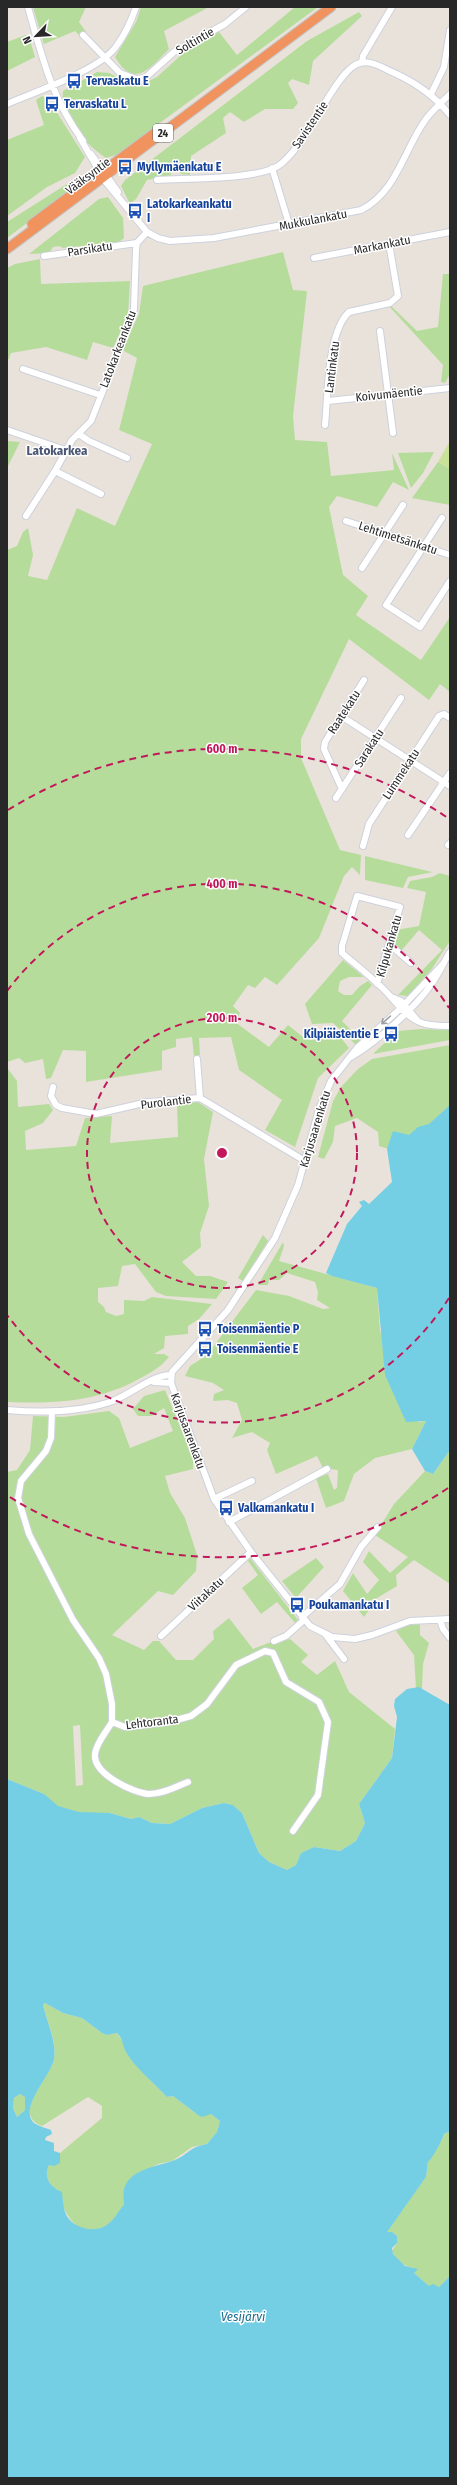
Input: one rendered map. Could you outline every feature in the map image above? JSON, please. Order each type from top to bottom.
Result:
[{"type":"highway","name":"Vääksyntie","points":[[7,244],[331,7]]},
{"type":"highway","name":"Vääksyntie","points":[[7,249],[103,174]]},
{"type":"street","name":"Mukkulankatu","points":[[28,7],[50,85],[66,119],[129,210],[147,232],[158,238],[170,240],[198,240],[361,210],[372,205],[391,183],[427,118],[450,94]]},
{"type":"street","points":[[7,104],[81,72],[105,58],[115,49],[130,24],[136,7]]},
{"type":"street","name":"Soltintie","points":[[83,35],[105,58],[126,76],[136,79],[146,78],[174,52],[225,24],[246,7]]},
{"type":"street","points":[[392,7],[363,56],[362,62],[374,64],[395,73],[431,94],[450,115]]},
{"type":"street","points":[[431,94],[444,68],[450,30]]},
{"type":"street","name":"Savistentie","points":[[158,180],[248,174],[272,168],[292,152],[305,136],[347,70],[362,62]]},
{"type":"street","points":[[272,168],[289,224]]},
{"type":"street","points":[[137,243],[147,232]]},
{"type":"street","name":"Markankatu","points":[[314,258],[450,232]]},
{"type":"street","name":"Parsikatu","points":[[44,256],[137,243]]},
{"type":"street","name":"Latokarkeankatu","points":[[79,434],[91,420],[134,309],[137,243]]},
{"type":"street","name":"Lantinkatu","points":[[325,425],[336,332],[348,312],[395,300],[397,288],[389,243]]},
{"type":"street","points":[[380,331],[393,433]]},
{"type":"street","points":[[23,368],[100,395]]},
{"type":"street","name":"Koivumäentie","points":[[328,401],[450,388]]},
{"type":"street","points":[[7,430],[65,450]]},
{"type":"street","points":[[26,516],[55,471],[65,450],[79,434],[89,441],[127,458]]},
{"type":"street","points":[[55,471],[101,494]]},
{"type":"street","points":[[362,568],[403,506]]},
{"type":"street","points":[[442,518],[386,605],[420,627],[450,581]]},
{"type":"street","name":"Lehtimetsänkatu","points":[[346,521],[450,555]]},
{"type":"street","name":"Raatekatu","points":[[342,789],[324,749],[325,742],[364,680]]},
{"type":"street","name":"Sarakatu","points":[[336,798],[401,698]]},
{"type":"street","name":"Lummekatu","points":[[363,846],[369,824],[439,716],[444,714],[450,718]]},
{"type":"street","points":[[342,716],[450,786]]},
{"type":"street","points":[[408,835],[450,773]]},
{"type":"street","name":"Kilpukankatu","points":[[356,896],[400,907],[390,945],[377,984],[342,953],[342,946],[356,896]]},
{"type":"street","points":[[390,945],[411,963]]},
{"type":"street","name":"Karjusaarenkatu","points":[[450,952],[436,978],[378,1039],[348,1059],[336,1073],[325,1093],[305,1161],[284,1219],[264,1257],[228,1310],[171,1375],[171,1383],[214,1499],[251,1552],[303,1618],[315,1630],[325,1634],[355,1639],[410,1621],[450,1619]]},
{"type":"street","points":[[377,984],[417,1020],[428,1025],[450,1026]]},
{"type":"street","points":[[197,1059],[200,1098]]},
{"type":"street","name":"Purolantie","points":[[53,1087],[51,1096],[56,1105],[88,1114],[108,1112],[148,1102],[200,1098],[305,1161]]},
{"type":"street","points":[[7,1410],[52,1412],[110,1402],[152,1382],[171,1375]]},
{"type":"street","points":[[152,1382],[171,1383]]},
{"type":"street","name":"Lehtoranta","points":[[52,1412],[51,1438],[46,1450],[21,1481],[18,1498],[29,1534],[73,1620],[99,1658],[106,1674],[112,1704],[112,1722],[125,1728],[191,1716],[207,1704],[236,1665],[266,1651],[273,1653],[286,1682],[319,1702],[328,1722],[318,1795],[293,1831]]},
{"type":"street","points":[[229,1522],[326,1469]]},
{"type":"street","points":[[214,1499],[252,1481]]},
{"type":"street","points":[[274,1641],[286,1636],[340,1584],[361,1547],[378,1527]]},
{"type":"street","name":"Viitakatu","points":[[161,1636],[251,1552]]},
{"type":"street","points":[[440,1620],[443,1629],[450,1638]]},
{"type":"street","points":[[325,1634],[344,1659]]},
{"type":"street","points":[[112,1722],[96,1748],[95,1756],[96,1763],[115,1781],[130,1789],[149,1794],[166,1791],[188,1782]]},
{"type":"green space","points":[[33,7],[86,7],[79,22],[86,32],[81,37],[75,31],[44,44]]},
{"type":"green space","points":[[141,7],[209,7],[164,31],[169,49],[149,69],[135,74],[122,67],[115,57],[136,22]]},
{"type":"green space","points":[[295,7],[318,7],[116,155],[106,158],[90,146],[76,129],[65,110],[63,91],[97,72],[109,73],[128,82],[144,83],[157,77],[192,45],[219,32],[237,55]]},
{"type":"green space","points":[[359,12],[362,16],[313,61],[309,85],[292,79],[288,83],[298,103],[293,109],[265,109],[244,122],[230,112],[223,118],[226,133],[191,156],[190,175],[181,174],[177,167],[171,168],[171,175],[147,180],[136,199],[130,204],[121,186],[125,180],[307,41]]},
{"type":"green space","points":[[26,35],[30,40],[35,57],[7,71],[7,42]]},
{"type":"green space","points":[[42,96],[46,98],[51,109],[56,111],[85,157],[75,173],[47,187],[7,216],[7,140],[44,125],[36,100]]},
{"type":"green space","points":[[67,184],[70,188],[66,194],[7,238],[7,222]]},
{"type":"green space","points":[[108,197],[123,218],[124,238],[119,242],[63,248],[59,246],[53,247],[49,253],[29,254],[99,199]]},
{"type":"green space","points":[[283,252],[293,290],[307,291],[293,416],[295,440],[327,442],[331,476],[394,470],[392,453],[409,490],[393,482],[377,507],[337,496],[329,507],[343,575],[368,596],[356,615],[421,660],[450,617],[450,692],[440,684],[429,700],[349,639],[301,739],[301,758],[340,850],[361,855],[360,875],[352,867],[344,876],[319,938],[277,985],[265,977],[255,988],[248,985],[233,1006],[240,1013],[235,1022],[269,1047],[288,1025],[303,1037],[314,1031],[335,1030],[349,1048],[318,1078],[295,1147],[265,1130],[282,1100],[239,1070],[231,1037],[199,1038],[200,1055],[194,1056],[192,1037],[176,1039],[176,1047],[162,1051],[162,1070],[86,1082],[86,1051],[63,1050],[51,1078],[46,1079],[43,1059],[25,1063],[19,1058],[7,1062],[7,550],[17,546],[23,532],[28,528],[33,555],[28,576],[47,580],[77,508],[115,526],[152,444],[119,430],[137,358],[122,350],[139,314],[143,286]]},
{"type":"green space","points":[[40,259],[41,284],[130,281],[128,316],[113,348],[93,342],[87,360],[46,347],[11,353],[7,363],[7,268],[15,264]]},
{"type":"green space","points":[[443,274],[450,274],[450,374],[445,383],[441,382],[443,365],[388,305],[390,305],[417,331],[438,327]]},
{"type":"green space","points":[[7,441],[20,442],[7,468]]},
{"type":"green space","points":[[450,441],[450,469],[438,462]]},
{"type":"green space","points":[[434,452],[423,473],[411,488],[398,453]]},
{"type":"green space","points":[[438,462],[450,469],[450,505],[412,498]]},
{"type":"green space","points":[[365,856],[433,872],[408,877],[403,888],[365,880]]},
{"type":"green space","points":[[440,873],[450,876],[450,941],[431,970],[408,996],[398,995],[442,950],[419,930],[401,951],[396,946],[394,939],[396,930],[419,926],[426,892],[407,888],[410,881],[432,877]]},
{"type":"green space","points":[[343,960],[364,977],[349,977],[340,981],[338,991],[344,995],[352,995],[360,986],[368,981],[372,985],[342,1021],[361,1040],[356,1045],[333,1023],[312,1024],[305,1004]]},
{"type":"green space","points":[[421,1029],[450,1030],[450,1040],[373,1054],[397,1031]]},
{"type":"green space","points":[[450,1045],[450,1168],[379,1146],[378,1132],[357,1118],[335,1126],[333,1142],[324,1159],[318,1157],[333,1101],[341,1087],[358,1069],[372,1059]]},
{"type":"green space","points":[[7,1062],[8,1069],[17,1081],[18,1107],[49,1104],[53,1110],[43,1123],[25,1131],[26,1150],[76,1146],[85,1118],[112,1116],[110,1143],[178,1137],[177,1103],[198,1102],[213,1112],[204,1159],[209,1206],[200,1233],[201,1247],[182,1262],[196,1276],[210,1276],[228,1282],[216,1299],[166,1296],[156,1292],[135,1264],[122,1266],[118,1286],[98,1288],[98,1302],[104,1307],[106,1312],[116,1316],[124,1314],[124,1300],[144,1301],[152,1297],[212,1304],[199,1319],[188,1326],[188,1334],[165,1336],[164,1348],[154,1354],[164,1354],[169,1357],[162,1364],[137,1380],[106,1393],[58,1402],[7,1402]]},
{"type":"green space","points":[[263,1235],[268,1241],[243,1281],[238,1278]]},
{"type":"green space","points":[[283,1242],[284,1246],[279,1261],[377,1288],[380,1331],[418,1422],[426,1421],[412,1449],[375,1458],[354,1474],[344,1501],[326,1508],[316,1478],[328,1474],[334,1490],[337,1488],[338,1470],[323,1468],[317,1456],[276,1474],[267,1450],[270,1443],[252,1432],[232,1438],[242,1420],[237,1403],[228,1400],[213,1401],[214,1394],[224,1390],[213,1383],[185,1376],[190,1366],[207,1355],[256,1290],[289,1296],[323,1309],[330,1308],[317,1300],[318,1292],[315,1282],[287,1273],[279,1280],[269,1280],[268,1285],[258,1285]]},
{"type":"green space","points":[[165,1390],[193,1458],[193,1469],[165,1476],[170,1493],[185,1518],[197,1555],[196,1571],[173,1595],[158,1591],[112,1635],[144,1650],[153,1641],[159,1641],[176,1660],[193,1660],[214,1639],[213,1631],[229,1618],[253,1649],[274,1641],[290,1639],[308,1655],[301,1662],[317,1675],[335,1661],[349,1692],[395,1729],[392,1758],[359,1804],[365,1823],[356,1841],[340,1851],[314,1847],[301,1853],[296,1865],[287,1870],[269,1862],[259,1853],[242,1813],[233,1805],[224,1803],[202,1808],[170,1824],[152,1823],[139,1817],[131,1819],[110,1813],[56,1813],[44,1794],[7,1779],[7,1472],[17,1470],[30,1450],[33,1416],[64,1417],[109,1411],[119,1418],[130,1448],[173,1431],[164,1408],[151,1416],[138,1416],[133,1409],[144,1396]],"holes":[[[80,1725],[83,1785],[76,1786],[73,1726]]]},
{"type":"green space","points":[[450,1450],[450,1584],[414,1560],[396,1575],[397,1586],[377,1598],[364,1617],[343,1591],[353,1573],[367,1594],[379,1580],[363,1562],[369,1551],[390,1573],[408,1557],[375,1535],[394,1504],[425,1471],[433,1474]]},
{"type":"green space","points":[[250,1558],[298,1620],[296,1624],[277,1602],[261,1614],[242,1588],[258,1575],[248,1561]]},
{"type":"green space","points":[[316,1558],[324,1567],[296,1598],[282,1581]]},
{"type":"green space","points":[[420,1624],[420,1635],[429,1643],[423,1664],[422,1689],[416,1688],[414,1655],[396,1631],[407,1625]]},
{"type":"green space","points":[[45,2003],[63,2013],[82,2018],[102,2033],[107,2035],[117,2033],[145,2075],[167,2097],[173,2096],[198,2115],[211,2114],[220,2121],[217,2132],[207,2144],[192,2147],[172,2161],[158,2164],[144,2171],[124,2192],[125,2205],[120,2211],[107,2225],[94,2230],[86,2230],[78,2227],[72,2222],[46,2173],[49,2165],[60,2163],[60,2153],[102,2118],[102,2106],[88,2097],[42,2126],[33,2120],[30,2113],[31,2104],[51,2067],[55,2052],[53,2038],[43,2005]]},
{"type":"green space","points":[[20,2094],[25,2097],[25,2110],[17,2117],[13,2108],[14,2098]]},
{"type":"green space","points":[[450,2131],[450,2276],[439,2287],[429,2286],[414,2273],[414,2268],[404,2265],[395,2257],[392,2251],[397,2243],[395,2234],[386,2232],[426,2177],[428,2162],[436,2146],[442,2140],[444,2134]]},
{"type":"water","points":[[450,1105],[450,1450],[433,1474],[425,1471],[412,1449],[426,1421],[406,1422],[385,1375],[377,1288],[326,1273],[347,1224],[362,1206],[359,1202],[364,1200],[369,1204],[392,1182],[387,1149],[393,1131],[409,1135],[418,1127],[429,1124]]},
{"type":"water","name":"Vesijärvi","points":[[419,1687],[450,1705],[450,2131],[444,2134],[437,2149],[428,2162],[426,2177],[387,2232],[392,2232],[397,2236],[397,2243],[392,2248],[393,2254],[405,2266],[418,2269],[414,2273],[429,2286],[433,2284],[439,2287],[450,2276],[450,2478],[7,2478],[7,1779],[44,1794],[58,1806],[79,1812],[110,1813],[131,1819],[139,1817],[152,1823],[170,1824],[202,1808],[224,1803],[233,1805],[242,1813],[259,1853],[269,1862],[287,1870],[296,1865],[301,1853],[314,1847],[340,1851],[356,1841],[365,1823],[359,1804],[392,1758],[397,1717],[394,1706],[395,1699],[407,1689]],"holes":[[[45,2003],[63,2013],[82,2018],[102,2033],[107,2035],[117,2033],[128,2056],[167,2097],[173,2096],[202,2117],[211,2114],[220,2121],[217,2132],[207,2144],[192,2149],[182,2157],[140,2171],[130,2179],[124,2189],[124,2205],[110,2223],[99,2228],[90,2229],[80,2227],[72,2222],[67,2216],[62,2192],[54,2188],[47,2177],[47,2169],[49,2165],[54,2166],[60,2163],[60,2153],[54,2151],[54,2143],[45,2140],[46,2137],[52,2134],[51,2130],[34,2123],[30,2117],[30,2109],[33,2100],[52,2065],[55,2053],[53,2039],[43,2005]],[[20,2094],[25,2097],[25,2110],[17,2117],[13,2108],[14,2098]]]},
{"type":"place","name":"Tervaskatu E","points":[[74,81]]},
{"type":"place","name":"Tervaskatu L","points":[[52,104]]},
{"type":"place","name":"Myllymäenkatu E","points":[[125,167]]},
{"type":"place","name":"Latokarkeankatu I","points":[[135,211]]},
{"type":"place","name":"Kilpiäistentie E","points":[[391,1034]]},
{"type":"place","name":"Toisenmäentie P","points":[[205,1329]]},
{"type":"place","name":"Toisenmäentie E","points":[[205,1349]]},
{"type":"place","name":"Valkamankatu I","points":[[226,1508]]},
{"type":"place","name":"Poukamankatu I","points":[[297,1605]]},
{"type":"district","name":"Latokarkea","points":[[57,450]]}]
